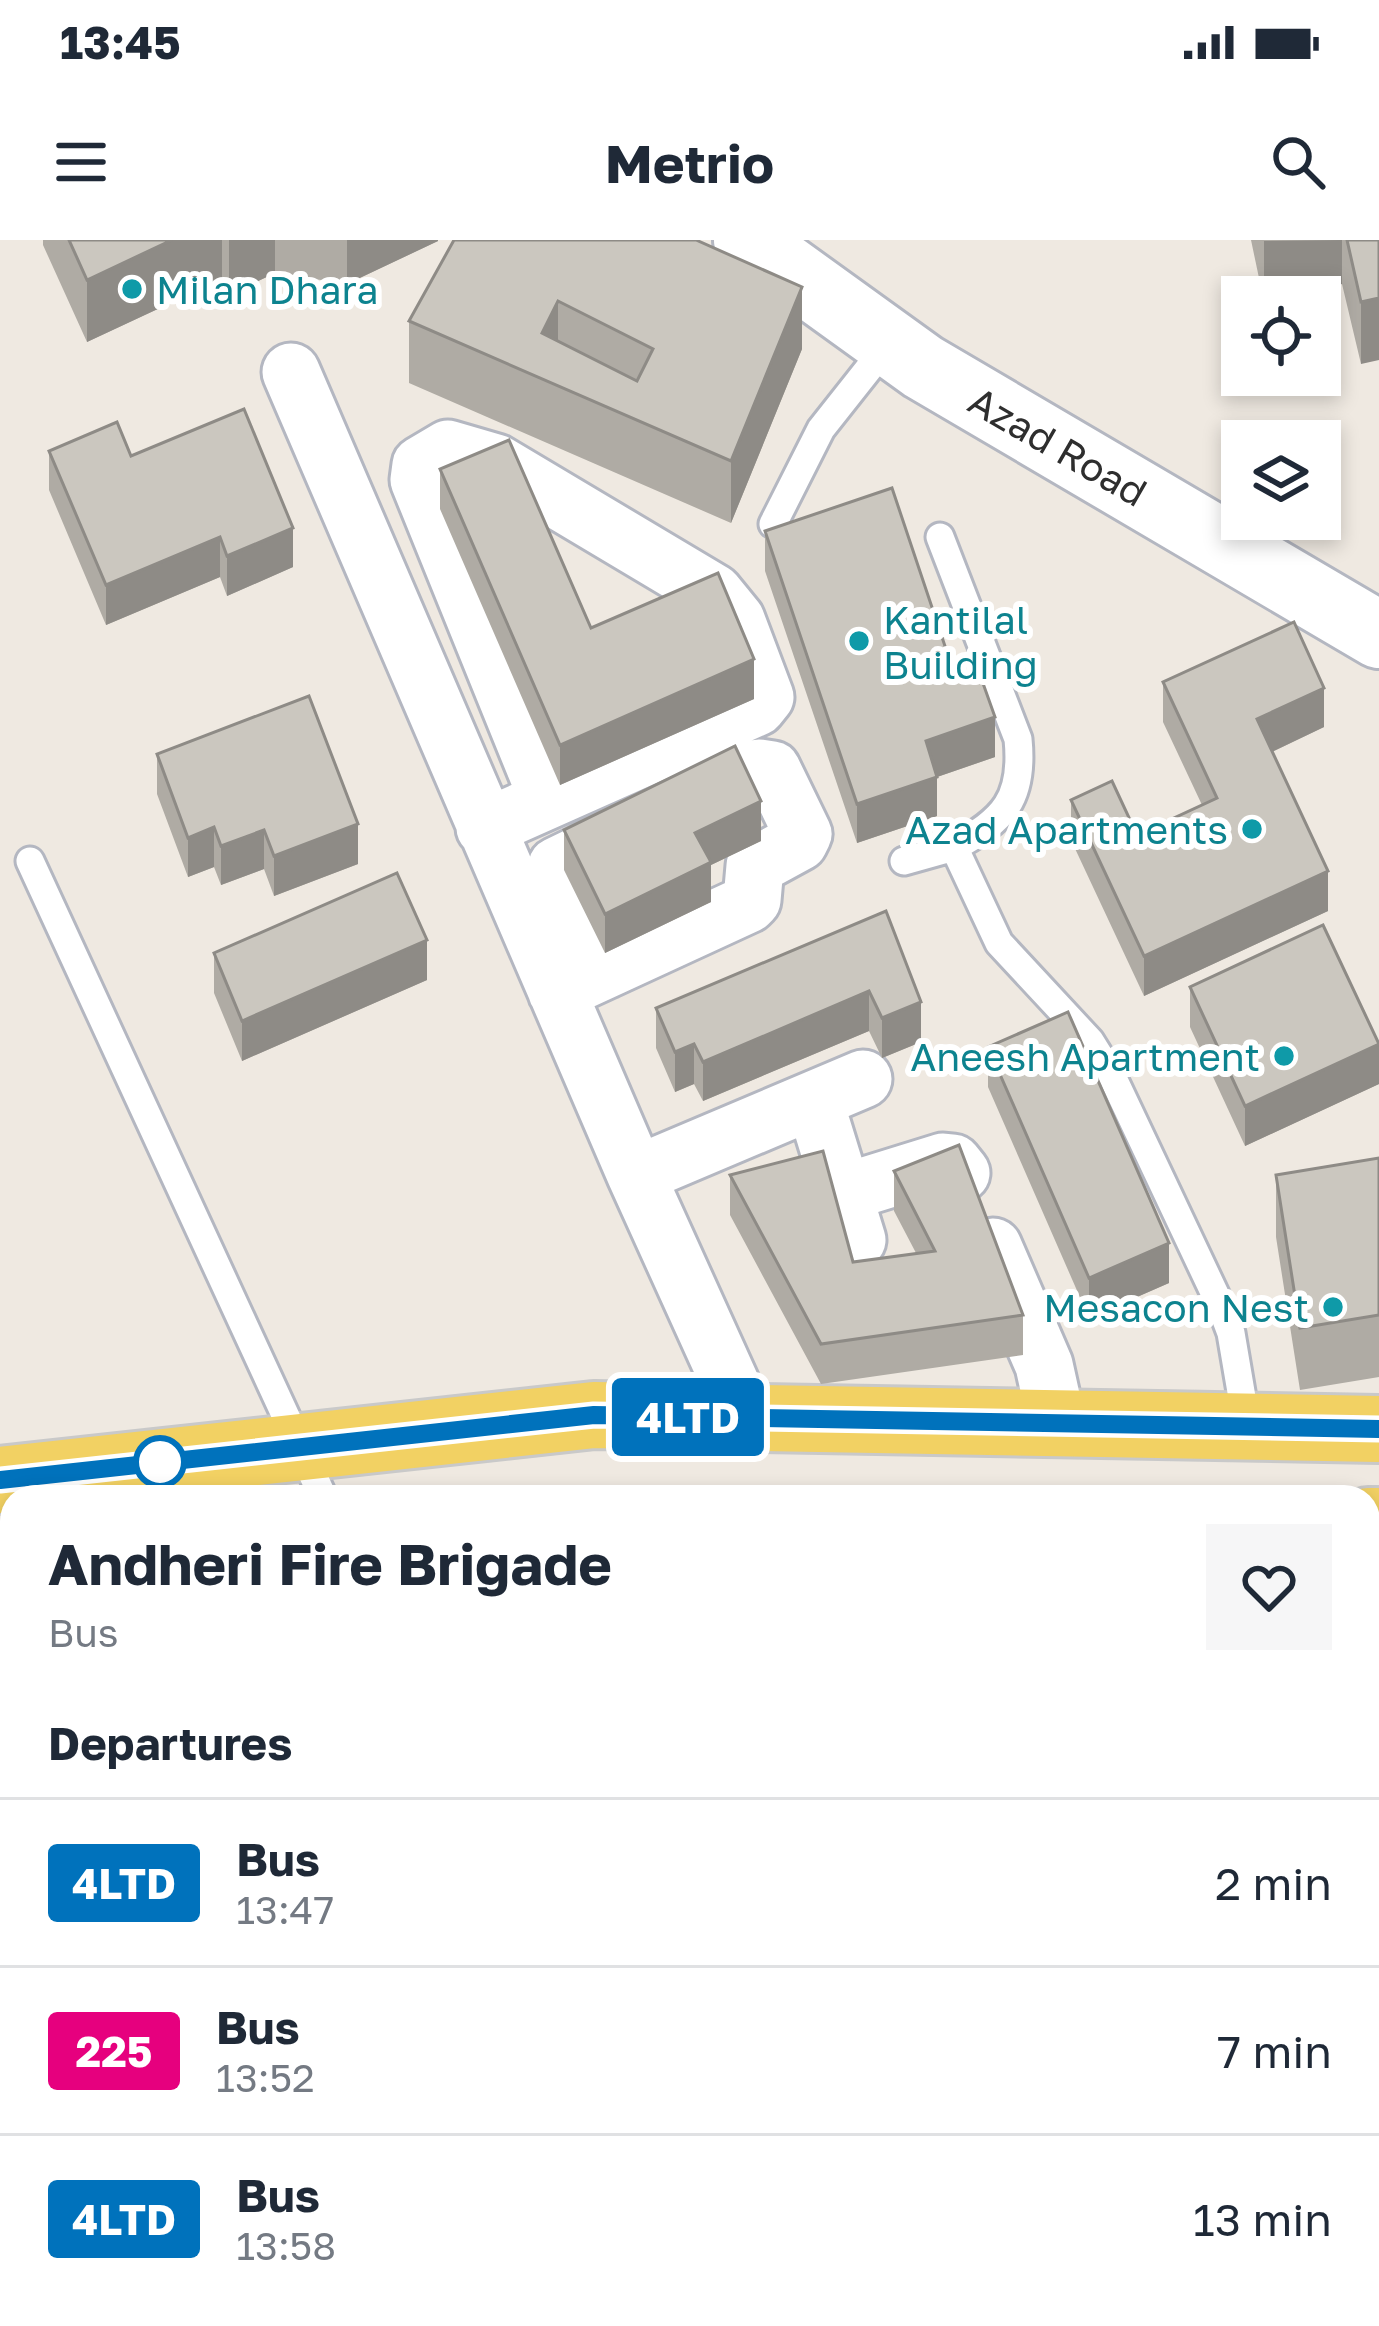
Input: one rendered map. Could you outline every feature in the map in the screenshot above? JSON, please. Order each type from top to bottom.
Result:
[{"type":"main road","points":[[0,1480],[313,1472],[594,1415],[1379,1429]]},
{"type":"street","name":"Azad Road","points":[[747,240],[923,368],[1379,634]]},
{"type":"street","points":[[291,372],[485,828],[581,981],[636,1175],[746,1418]]},
{"type":"street","points":[[485,828],[757,706],[763,703],[764,693],[736,620],[714,593],[496,463],[448,449],[421,465],[419,479],[548,799]]},
{"type":"street","points":[[636,1175],[838,1090],[850,1216],[943,1162],[960,1170],[1044,1365],[1057,1424]]},
{"type":"lane","points":[[773,524],[821,429],[889,343]]},
{"type":"lane","points":[[904,861],[954,847],[992,827],[1006,810],[1021,770],[1018,739],[940,537]]},
{"type":"lane","points":[[954,847],[999,943],[1090,1041],[1113,1078],[1226,1321],[1247,1427]]},
{"type":"lane","points":[[30,861],[313,1472]]},
{"type":"building","points":[[69,240],[172,240],[87,280]]},
{"type":"building","points":[[454,240],[696,240],[802,287],[731,461],[409,321]],"holes":[[[558,301],[653,349],[637,381],[542,333]]]},
{"type":"building","points":[[1347,240],[1379,240],[1379,298],[1361,302]]},
{"type":"building","points":[[244,409],[293,528],[227,556],[220,537],[106,585],[49,451],[117,422],[131,456]]},
{"type":"building","points":[[509,440],[591,628],[718,573],[754,659],[560,745],[440,469]]},
{"type":"building","name":"Kantilal Building","points":[[892,488],[956,679],[979,672],[995,717],[926,741],[937,777],[857,804],[765,531]]},
{"type":"building","name":"Azad Apartments","points":[[1294,622],[1324,688],[1257,719],[1328,871],[1144,956],[1071,800],[1112,781],[1137,835],[1217,798],[1163,682]]},
{"type":"building","points":[[309,696],[358,824],[274,856],[264,830],[221,846],[214,827],[188,838],[157,754]]},
{"type":"building","points":[[735,746],[761,801],[695,833],[711,862],[605,914],[564,830]]},
{"type":"building","points":[[397,873],[427,940],[242,1021],[214,953]]},
{"type":"building","points":[[886,911],[921,1002],[882,1018],[869,991],[703,1062],[694,1044],[675,1052],[656,1008]]},
{"type":"building","name":"Aneesh Apartment","points":[[1323,925],[1379,1044],[1245,1106],[1190,987]]},
{"type":"building","points":[[1068,1012],[1169,1243],[1089,1278],[988,1047]]},
{"type":"building","points":[[959,1145],[1023,1315],[821,1344],[730,1175],[823,1151],[853,1262],[935,1251],[894,1171]]},
{"type":"building","points":[[1379,1158],[1379,1315],[1300,1328],[1276,1175]]},
{"type":"bus line","name":"4LTD","points":[[0,1480],[594,1415],[1379,1429]]},
{"type":"place","name":"Milan Dhara","points":[[132,289]]},
{"type":"place","name":"Kantilal Building","points":[[859,641]]},
{"type":"place","name":"Azad Apartments","points":[[1252,829]]},
{"type":"place","name":"Aneesh Apartment","points":[[1284,1056]]},
{"type":"place","name":"Mesacon Nest","points":[[1333,1307]]}]
